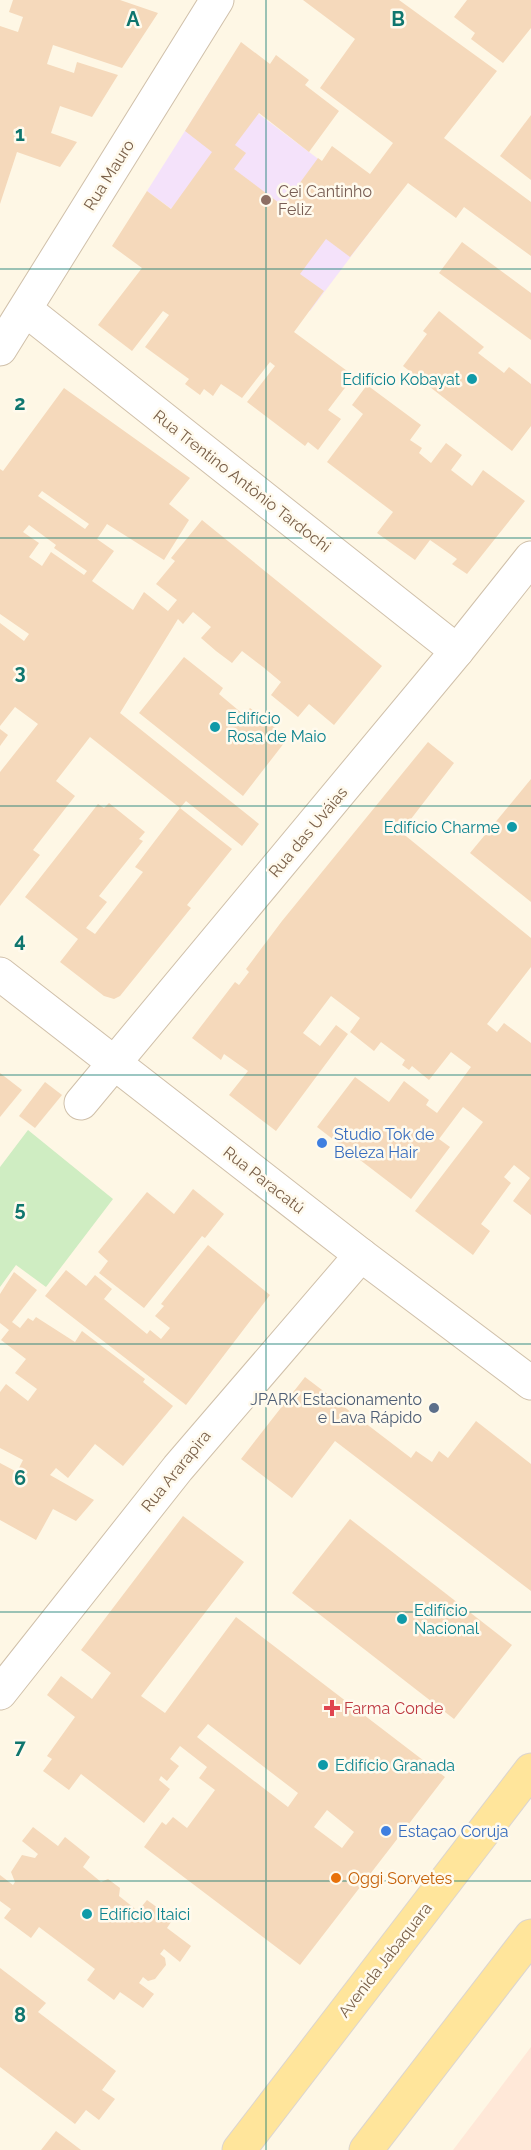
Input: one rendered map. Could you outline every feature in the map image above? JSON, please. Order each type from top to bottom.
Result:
[{"type":"main road","name":"Avenida Jabaquara","points":[[239,2150],[531,1770]]},
{"type":"main road","points":[[366,2150],[531,1936]]},
{"type":"street","name":"Rua Mauro","points":[[0,350],[215,0]]},
{"type":"street","name":"Rua Trentino Antônio Tardochi","points":[[26,310],[457,651]]},
{"type":"street","name":"Rua das Uváias","points":[[81,1102],[457,651],[531,558]]},
{"type":"street","name":"Rua Paracatú","points":[[0,974],[361,1255],[531,1383]]},
{"type":"street","name":"Rua Ararapira","points":[[0,1693],[178,1468],[361,1255]]},
{"type":"shaded area","name":"Cei Cantinho Feliz","points":[[216,82],[386,210],[310,311],[147,191]]},
{"type":"shaded area","points":[[531,2047],[531,2150],[453,2150],[488,2104]]},
{"type":"green space","points":[[28,1130],[113,1199],[46,1287],[16,1265],[0,1287],[0,1167]]},
{"type":"building","points":[[13,0],[120,0],[158,13],[122,68],[53,45],[47,64],[74,73],[77,62],[118,75],[92,117],[60,106],[51,133],[77,142],[60,167],[17,152],[0,204],[0,26],[18,32],[23,17],[9,12]]},
{"type":"building","points":[[303,0],[399,0],[497,71],[444,138],[531,202],[531,256],[464,207],[456,218],[408,183],[350,257],[326,239],[300,274],[324,291],[294,332],[354,376],[328,410],[341,419],[318,450],[308,442],[305,446],[247,402],[275,366],[270,362],[242,398],[221,384],[213,396],[204,389],[200,395],[185,384],[189,379],[145,347],[169,315],[163,311],[132,351],[98,325],[142,268],[112,246],[147,191],[171,209],[212,152],[185,131],[241,42],[270,64],[276,55],[309,80],[305,85],[339,111],[309,152],[259,113],[235,145],[246,153],[234,169],[283,206],[318,158],[322,161],[332,146],[370,174],[393,143],[320,88],[355,39]]},
{"type":"building","points":[[467,0],[531,0],[531,28],[503,63],[471,39],[475,33],[454,17]]},
{"type":"building","points":[[531,115],[531,180],[500,156]]},
{"type":"building","points":[[462,242],[531,293],[531,340],[439,273]]},
{"type":"building","name":"Edifício Kobayat","points":[[439,311],[484,347],[478,353],[504,373],[509,367],[531,384],[531,426],[512,451],[403,366],[427,334],[423,331]]},
{"type":"building","points":[[367,385],[421,425],[410,440],[422,448],[419,453],[431,463],[446,443],[462,455],[451,470],[472,486],[483,470],[525,501],[467,574],[452,564],[457,559],[430,540],[415,560],[377,533],[393,512],[327,462],[363,414],[352,405]]},
{"type":"building","points":[[64,388],[190,478],[169,504],[189,520],[164,560],[107,524],[97,539],[114,551],[92,581],[133,610],[144,592],[168,611],[177,600],[156,584],[175,561],[171,558],[202,520],[382,666],[334,725],[309,704],[298,717],[271,695],[281,682],[263,667],[242,651],[232,663],[216,651],[201,638],[211,627],[193,612],[183,624],[178,619],[120,713],[259,824],[242,846],[186,801],[180,808],[90,737],[56,781],[75,796],[33,850],[40,855],[0,906],[0,772],[38,724],[15,707],[0,726],[0,623],[24,641],[29,634],[0,614],[0,469],[3,471]],"holes":[[[42,491],[89,524],[85,529],[38,496]],[[29,525],[56,545],[54,548],[87,571],[84,575],[51,552],[42,566],[29,557],[39,543],[23,532]]]},
{"type":"building","name":"Edifício Rosa de Maio","points":[[184,657],[223,688],[219,694],[244,715],[250,708],[288,738],[243,796],[139,713]]},
{"type":"building","points":[[0,729],[8,735],[0,746]]},
{"type":"building","points":[[428,742],[454,763],[401,832],[531,938],[531,967],[487,1024],[497,1032],[504,1023],[531,1043],[531,1215],[513,1201],[530,1178],[514,1165],[504,1177],[511,1183],[481,1224],[490,1231],[473,1255],[415,1211],[483,1122],[463,1107],[439,1139],[450,1147],[411,1199],[317,1127],[355,1077],[389,1102],[404,1081],[429,1100],[426,1105],[437,1113],[471,1067],[451,1052],[429,1080],[412,1066],[409,1070],[402,1065],[405,1060],[381,1042],[374,1051],[350,1032],[360,1018],[331,996],[303,1033],[320,1046],[336,1025],[348,1034],[276,1131],[229,1095],[248,1071],[224,1054],[221,1060],[192,1038],[235,982],[239,985],[249,972],[246,969],[282,921]]},
{"type":"building","name":"Edifício Charme","points":[[531,779],[531,902],[470,853]]},
{"type":"building","points":[[109,803],[145,832],[139,839],[143,841],[99,896],[107,902],[86,928],[95,934],[143,872],[135,867],[180,808],[232,849],[187,905],[191,908],[120,996],[114,999],[104,996],[60,962],[78,939],[25,897],[98,804],[104,808]]},
{"type":"building","points":[[0,1073],[22,1090],[0,1117]]},
{"type":"building","points":[[45,1082],[62,1095],[35,1128],[19,1116]]},
{"type":"building","points":[[193,1189],[224,1214],[205,1238],[202,1236],[144,1308],[99,1273],[108,1261],[98,1252],[147,1192],[174,1214]]},
{"type":"building","points":[[208,1245],[270,1295],[186,1405],[45,1296],[66,1270],[86,1286],[95,1275],[112,1289],[104,1299],[147,1334],[150,1330],[161,1339],[170,1328],[155,1316],[164,1306],[161,1304]]},
{"type":"building","points":[[14,1272],[37,1290],[12,1322],[20,1328],[28,1318],[33,1321],[36,1317],[75,1342],[82,1331],[145,1379],[143,1382],[173,1406],[123,1466],[95,1444],[68,1478],[56,1468],[50,1475],[94,1500],[76,1521],[53,1509],[36,1540],[0,1520],[0,1463],[17,1472],[23,1460],[0,1448],[0,1392],[6,1384],[28,1401],[37,1389],[15,1373],[26,1359],[1,1340],[9,1330],[0,1323],[0,1294]]},
{"type":"building","points":[[305,1377],[411,1458],[416,1451],[432,1462],[439,1451],[448,1458],[476,1421],[531,1464],[531,1591],[335,1441],[292,1498],[241,1459]]},
{"type":"building","points":[[183,1516],[244,1562],[141,1696],[165,1713],[236,1617],[445,1777],[300,1965],[144,1847],[162,1822],[166,1825],[173,1817],[187,1828],[215,1790],[199,1778],[207,1767],[180,1746],[170,1759],[179,1766],[167,1781],[161,1776],[159,1780],[170,1789],[144,1823],[81,1774],[69,1790],[43,1771],[52,1759],[47,1756],[75,1717],[47,1695],[61,1676],[92,1699],[111,1673],[81,1650]],"holes":[[[208,1724],[298,1793],[288,1807],[197,1737]],[[327,1810],[354,1832],[342,1848],[314,1827]]]},
{"type":"building","name":"Edifício Nacional","points":[[350,1519],[512,1645],[454,1719],[292,1593]]},
{"type":"building","name":"Edifício Itaici","points":[[33,1827],[58,1846],[65,1837],[90,1857],[83,1867],[101,1882],[108,1879],[120,1888],[119,1896],[138,1911],[147,1900],[173,1919],[167,1928],[191,1946],[180,1962],[164,1949],[160,1954],[165,1958],[166,1965],[155,1979],[148,1981],[143,1977],[139,1983],[154,1994],[143,2008],[120,1992],[114,2000],[87,1980],[95,1969],[39,1927],[31,1938],[4,1918],[11,1909],[0,1901],[0,1875],[13,1885],[15,1882],[11,1872],[22,1855],[35,1858],[38,1854],[22,1841]]},
{"type":"building","points":[[0,1968],[46,2003],[38,2012],[116,2071],[102,2090],[115,2099],[99,2120],[86,2110],[75,2124],[0,2067]]},
{"type":"building","points":[[56,2131],[81,2150],[41,2150]]},
{"type":"place","name":"Cei Cantinho Feliz","points":[[266,200]]},
{"type":"place","name":"Edifício Kobayat","points":[[472,379]]},
{"type":"place","name":"Edifício Rosa de Maio","points":[[215,727]]},
{"type":"place","name":"Edifício Charme","points":[[512,827]]},
{"type":"place","name":"Studio Tok de Beleza Hair","points":[[322,1143]]},
{"type":"place","name":"JPARK Estacionamento e Lava Rápido","points":[[434,1408]]},
{"type":"place","name":"Edifício Nacional","points":[[402,1619]]},
{"type":"place","name":"Farma Conde","points":[[332,1708]]},
{"type":"place","name":"Edifício Granada","points":[[323,1765]]},
{"type":"place","name":"Estaçao Coruja","points":[[386,1831]]},
{"type":"place","name":"Oggi Sorvetes","points":[[336,1878]]},
{"type":"place","name":"Edifício Itaici","points":[[87,1914]]}]
